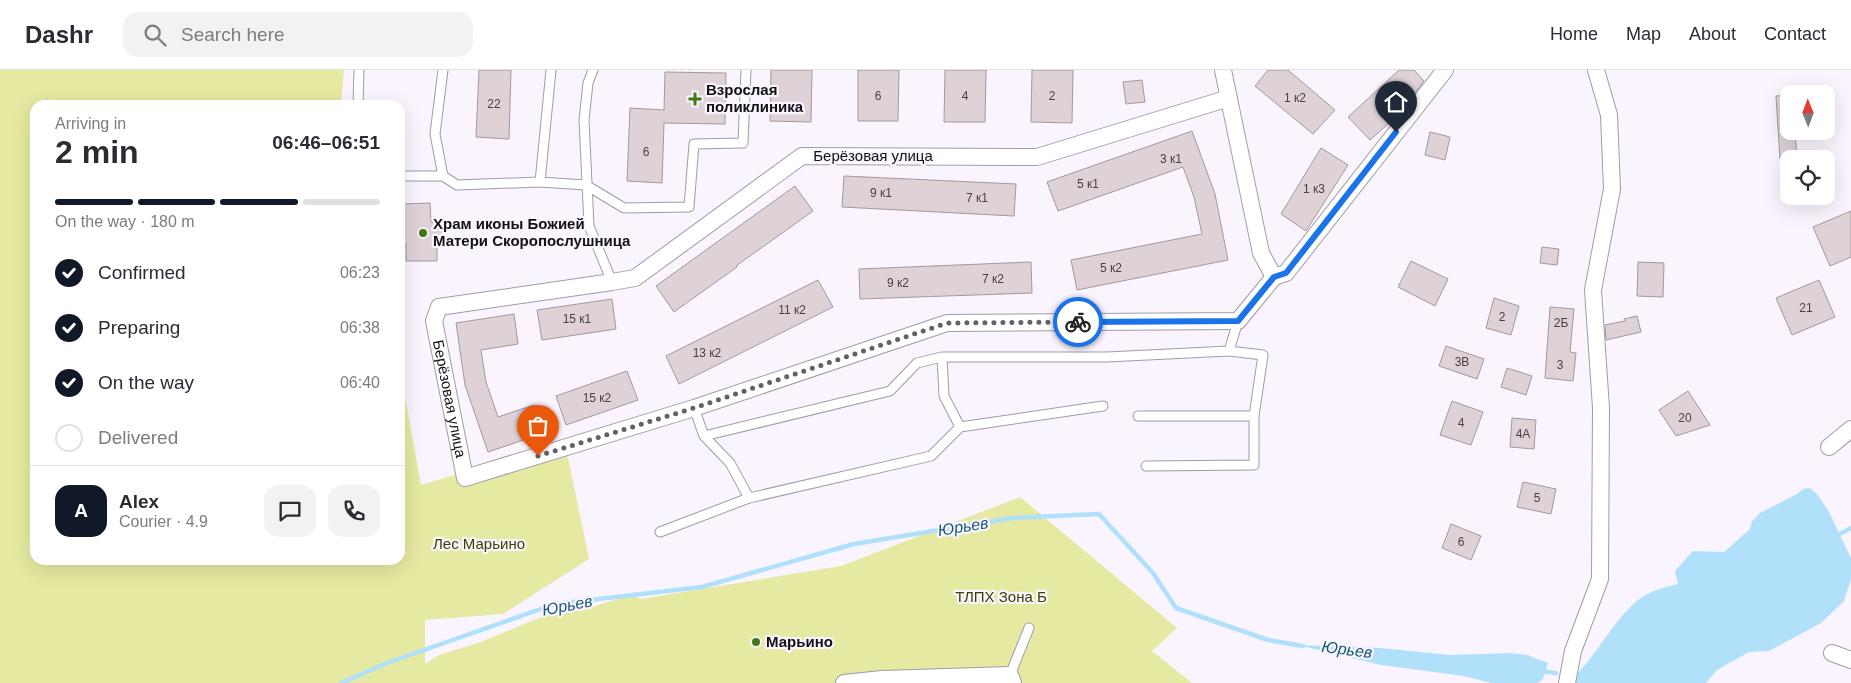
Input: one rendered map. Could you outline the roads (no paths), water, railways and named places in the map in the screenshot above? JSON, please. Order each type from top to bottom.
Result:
[{"type":"street","points":[[1223,70],[1261,253],[1274,277]]},
{"type":"street","points":[[1238,321],[1274,277],[1286,273],[1445,70]]},
{"type":"street","points":[[1567,683],[1573,651],[1600,579],[1601,408],[1593,290],[1612,189],[1608,115],[1596,70]]},
{"type":"street","name":"Берёзовая улица","points":[[1229,98],[1036,157],[802,156],[635,278],[439,307],[434,321],[465,478],[694,408],[947,323],[1238,321]]},
{"type":"street","points":[[1829,447],[1851,429]]},
{"type":"street","points":[[1832,652],[1851,660]]},
{"type":"street","points":[[844,683],[882,679],[1011,679]]},
{"type":"lane","points":[[358,100],[359,70]]},
{"type":"lane","points":[[443,70],[435,134],[443,176]]},
{"type":"lane","points":[[540,182],[551,70]]},
{"type":"lane","points":[[593,70],[588,83],[584,120],[589,226],[612,282]]},
{"type":"lane","points":[[405,176],[443,176],[456,185],[540,182],[586,185],[624,208],[689,207],[694,144],[743,143],[746,70]]},
{"type":"lane","points":[[1229,351],[1238,321]]},
{"type":"lane","points":[[704,436],[890,391],[917,363],[942,357],[1107,357],[1229,351],[1263,355],[1254,416],[1254,465],[1146,466]]},
{"type":"lane","points":[[942,357],[944,396],[960,427]]},
{"type":"lane","points":[[660,532],[749,498],[931,456],[960,427],[1103,406]]},
{"type":"lane","points":[[694,408],[704,436],[730,463],[749,498]]},
{"type":"lane","points":[[1138,416],[1254,416]]},
{"type":"lane","points":[[1011,679],[1028,628]]},
{"type":"water","points":[[1810,488],[1817,494],[1828,510],[1851,558],[1851,579],[1844,601],[1821,623],[1769,651],[1749,652],[1717,670],[1706,683],[1576,683],[1575,676],[1629,608],[1647,594],[1678,584],[1675,571],[1693,551],[1724,552],[1750,529],[1752,521],[1760,513],[1803,489]]},
{"type":"water","points":[[1298,645],[1380,648],[1450,655],[1511,653],[1527,655],[1548,663],[1543,679],[1538,683],[1491,683],[1464,676],[1381,665]]},
{"type":"waterway","name":"Юрьев","points":[[341,683],[387,663],[555,604],[702,587],[854,544],[1012,518],[1099,514],[1153,573],[1176,608],[1268,640],[1303,646]]},
{"type":"waterway","name":"Юрьев","points":[[1840,534],[1851,528]]},
{"type":"waterway","name":"Юрьев","points":[[1539,671],[1556,673]]},
{"type":"place","name":"Взрослая поликлиника","points":[[695,99]]},
{"type":"place","name":"Храм иконы Божией Матери Скоропослушница","points":[[423,233]]},
{"type":"place","name":"Марьино","points":[[756,642]]},
{"type":"park label","name":"Лес Марьино","points":[[479,544]]},
{"type":"park label","name":"ТЛПХ Зона Б","points":[[1001,597]]}]
